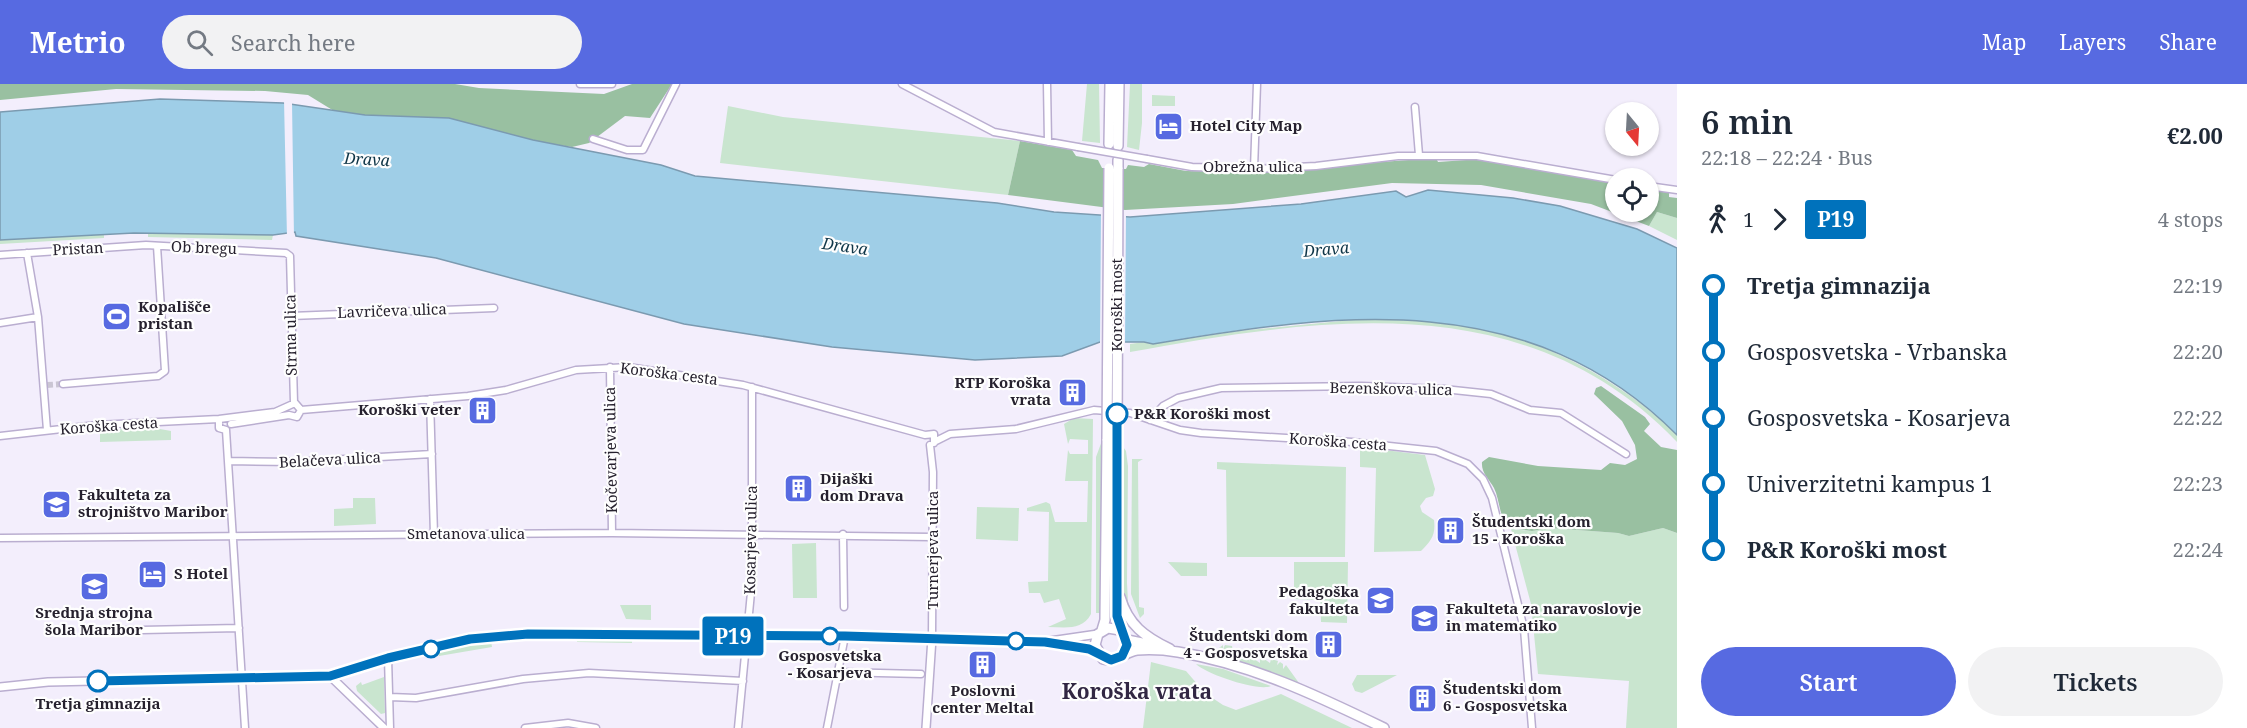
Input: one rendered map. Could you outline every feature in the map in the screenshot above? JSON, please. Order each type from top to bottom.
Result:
[{"type":"main road","points":[[1114,86],[1114,145]]},
{"type":"main road","name":"Koroški most","points":[[1112,440],[1114,164]]},
{"type":"main road","points":[[1112,440],[1117,616],[1120,630],[1127,640],[1261,674],[1384,728]]},
{"type":"main road","points":[[1112,440],[1105,616],[1096,651],[1107,660],[1138,650],[1174,651]]},
{"type":"main road","points":[[1116,583],[1125,613],[1133,626],[1146,637],[1174,651]]},
{"type":"main road","points":[[1100,632],[1114,628],[1120,630]]},
{"type":"main road","points":[[1122,656],[1127,640]]},
{"type":"street","points":[[580,84],[612,84]]},
{"type":"street","points":[[593,139],[627,150],[643,150],[676,84]]},
{"type":"street","name":"Obrežna ulica","points":[[902,84],[994,132],[1192,167],[1254,169],[1316,166],[1419,155],[1491,157],[1605,178]]},
{"type":"street","points":[[1047,84],[1048,141]]},
{"type":"street","points":[[1254,169],[1257,84]]},
{"type":"street","points":[[1415,107],[1419,155]]},
{"type":"street","points":[[1659,188],[1677,190]]},
{"type":"street","name":"Pristan","points":[[0,255],[157,246]]},
{"type":"street","name":"Ob bregu","points":[[63,384],[158,376],[165,371],[157,246],[283,252],[290,256],[290,267]]},
{"type":"street","points":[[27,253],[46,385],[47,430]]},
{"type":"street","name":"Strma ulica","points":[[289,415],[291,405],[290,267]]},
{"type":"street","name":"Lavričeva ulica","points":[[291,316],[494,308]]},
{"type":"street","points":[[0,323],[38,317]]},
{"type":"street","name":"Koroška cesta","points":[[289,415],[297,417],[302,410],[488,393],[576,370],[610,367],[678,372],[752,387],[925,435]]},
{"type":"street","name":"Kočevarjeva ulica","points":[[610,367],[612,533]]},
{"type":"street","name":"Bezenškova ulica","points":[[1150,420],[1157,411],[1178,398],[1221,388],[1361,386],[1443,389],[1491,394],[1530,410],[1561,413],[1626,454]]},
{"type":"street","name":"Kosarjeva ulica","points":[[738,728],[747,636],[752,533],[752,387]]},
{"type":"street","points":[[430,399],[434,535]]},
{"type":"street","points":[[231,424],[230,417],[275,412],[291,405],[299,405],[302,410]]},
{"type":"street","name":"Koroška cesta","points":[[933,442],[950,434],[1016,429],[1094,410],[1130,413],[1180,430],[1201,433],[1417,448],[1455,456],[1468,464],[1483,479],[1492,498],[1514,579],[1524,629],[1532,728]]},
{"type":"street","points":[[246,728],[226,430],[231,424],[289,415]]},
{"type":"street","name":"Koroška cesta","points":[[0,436],[47,430],[230,417]]},
{"type":"street","points":[[219,418],[219,428],[226,430]]},
{"type":"street","points":[[933,433],[933,442],[925,441],[925,435],[933,433],[942,431],[950,434]]},
{"type":"street","name":"Turnerjeva ulica","points":[[926,728],[933,638],[933,442]]},
{"type":"street","name":"Belačeva ulica","points":[[229,461],[293,462],[432,454]]},
{"type":"street","name":"Smetanova ulica","points":[[0,538],[612,533],[843,534],[932,537]]},
{"type":"street","points":[[843,534],[844,607]]},
{"type":"street","points":[[93,631],[239,628]]},
{"type":"street","points":[[1045,642],[1100,632]]},
{"type":"street","points":[[0,687],[48,682],[242,676],[330,676],[388,658],[470,639],[528,634],[933,638],[1045,642],[1096,651]]},
{"type":"street","points":[[828,728],[845,636]]},
{"type":"street","points":[[388,658],[390,728]]},
{"type":"street","points":[[837,672],[921,674]]},
{"type":"street","points":[[390,697],[416,698],[523,679],[589,674],[633,674],[743,681]]},
{"type":"street","points":[[330,676],[384,728]]},
{"type":"street","points":[[526,728],[568,723],[596,728]]},
{"type":"green space","points":[[0,84],[455,84],[479,88],[604,94],[632,84],[672,84],[650,118],[625,116],[589,143],[572,147],[334,111],[308,95],[265,91],[116,89],[0,100]]},
{"type":"green space","points":[[1087,84],[1099,84],[1100,143],[1082,141]]},
{"type":"green space","points":[[1130,84],[1142,84],[1139,150],[1127,147]]},
{"type":"green space","points":[[1152,95],[1175,96],[1175,106],[1152,106]]},
{"type":"green space","points":[[728,106],[783,117],[1020,141],[1008,195],[720,163]]},
{"type":"green space","points":[[1020,141],[1072,150],[1076,156],[1098,160],[1102,168],[1126,169],[1128,165],[1144,167],[1149,164],[1186,171],[1243,172],[1436,158],[1438,162],[1480,159],[1605,180],[1605,209],[1591,204],[1481,185],[1392,183],[1233,204],[1125,210],[1008,195]]},
{"type":"green space","points":[[1659,190],[1669,192],[1669,197],[1677,198],[1677,218],[1659,213]]},
{"type":"green space","points":[[1659,213],[1677,218],[1677,240],[1649,226],[1651,222],[1659,222]]},
{"type":"green space","points":[[1638,222],[1651,222],[1649,226]]},
{"type":"green space","points":[[148,233],[273,235],[272,240],[148,237]]},
{"type":"green space","points":[[104,234],[104,238],[0,244],[0,240]]},
{"type":"green space","points":[[1351,320],[1438,321],[1470,326],[1533,344],[1592,372],[1620,389],[1671,429],[1677,435],[1677,442],[1618,392],[1555,357],[1489,335],[1420,325],[1348,324],[1276,329],[1130,352],[1130,344],[1144,342],[1153,344],[1238,331]]},
{"type":"green space","points":[[1601,386],[1645,417],[1650,424],[1644,431],[1661,447],[1677,450],[1677,533],[1663,528],[1629,536],[1618,533],[1551,528],[1532,531],[1509,528],[1503,519],[1494,488],[1483,469],[1482,462],[1489,457],[1538,466],[1601,470],[1610,463],[1625,465],[1637,459],[1635,445],[1622,421],[1594,394],[1596,388]]},
{"type":"green space","points":[[1074,418],[1093,419],[1091,614],[1078,626],[1048,627],[1066,619],[1059,599],[1044,603],[1040,593],[1029,593],[1028,582],[1048,581],[1049,512],[1027,511],[1027,508],[1046,502],[1050,504],[1055,522],[1087,522],[1088,481],[1065,481],[1068,450],[1070,454],[1088,454],[1088,440],[1070,439],[1068,444],[1064,424]]},
{"type":"green space","points":[[149,427],[171,431],[171,440],[100,442],[100,430]]},
{"type":"green space","points":[[1103,438],[1102,613],[1096,613],[1096,457]]},
{"type":"green space","points":[[1121,444],[1126,451],[1128,466],[1127,583],[1128,602],[1135,619],[1133,622],[1122,595]]},
{"type":"green space","points":[[1360,447],[1425,455],[1435,489],[1433,496],[1426,498],[1420,506],[1422,512],[1434,520],[1434,530],[1428,544],[1421,551],[1374,552],[1376,468],[1360,467]]},
{"type":"green space","points":[[1132,459],[1143,459],[1138,462],[1139,607],[1144,608],[1144,614],[1140,618],[1131,594]]},
{"type":"green space","points":[[1217,462],[1346,467],[1345,557],[1227,557],[1226,470],[1217,469]]},
{"type":"green space","points":[[353,498],[375,498],[376,524],[334,526],[334,509],[353,508]]},
{"type":"green space","points":[[977,507],[1019,508],[1018,541],[976,539]]},
{"type":"green space","points":[[1551,528],[1618,533],[1629,536],[1663,528],[1677,533],[1677,728],[1626,728],[1629,681],[1538,674],[1531,604],[1511,529],[1532,531]]},
{"type":"green space","points":[[816,543],[817,598],[793,598],[792,544]]},
{"type":"green space","points":[[1168,562],[1207,563],[1207,576],[1181,576]]},
{"type":"green space","points":[[1294,562],[1348,562],[1347,623],[1321,622],[1320,589],[1316,590],[1316,600],[1294,599]]},
{"type":"green space","points":[[620,605],[651,605],[651,620],[626,619]]},
{"type":"green space","points":[[577,637],[632,637],[632,643],[577,642]]},
{"type":"green space","points":[[491,641],[492,647],[439,656],[438,653],[451,648]]},
{"type":"green space","points":[[1223,645],[1223,649],[1225,645],[1232,646],[1233,651],[1235,648],[1239,650],[1238,655],[1250,656],[1249,662],[1251,657],[1260,663],[1260,656],[1270,663],[1271,659],[1278,661],[1277,665],[1280,662],[1283,664],[1283,669],[1286,665],[1299,683],[1211,654]]},
{"type":"green space","points":[[1151,662],[1186,671],[1205,693],[1223,705],[1236,710],[1281,694],[1352,728],[1143,728]]},
{"type":"green space","points":[[1196,664],[1223,669],[1271,686],[1256,686],[1233,681]]},
{"type":"green space","points":[[1357,675],[1397,675],[1362,693],[1355,691],[1352,684]]},
{"type":"green space","points":[[384,677],[385,713],[381,714],[357,691],[356,686],[361,682],[362,685]]},
{"type":"water","name":"Drava","points":[[160,99],[283,103],[365,115],[449,118],[533,140],[661,165],[695,176],[997,203],[1054,212],[1130,217],[1301,204],[1396,191],[1406,197],[1428,190],[1513,198],[1560,206],[1605,219],[1605,222],[1614,222],[1637,229],[1677,248],[1677,435],[1620,387],[1559,354],[1496,333],[1430,322],[1362,320],[1293,324],[1153,344],[1100,342],[1062,356],[975,360],[832,347],[684,324],[436,258],[296,236],[295,232],[273,235],[134,233],[0,240],[0,112]]},
{"type":"pier","points":[[284,100],[292,102],[294,238],[292,235],[287,238]]},
{"type":"pier","points":[[1101,212],[1126,213],[1125,346],[1100,345]]},
{"type":"tunnel","points":[[47,385],[63,384]]},
{"type":"bus line","name":"P19","points":[[98,681],[230,676],[330,676],[388,658],[470,639],[574,633],[952,638],[1045,642],[1082,647],[1096,651],[1103,659],[1118,659],[1127,649],[1127,640],[1120,630],[1117,616],[1117,414]]},
{"type":"place","name":"Hotel City Map","points":[[1169,126]]},
{"type":"place","name":"Kopališče pristan","points":[[117,316]]},
{"type":"place","name":"RTP Koroška vrata","points":[[1072,392]]},
{"type":"place","name":"Koroški veter","points":[[482,410]]},
{"type":"place","name":"P&R Koroški most","points":[[1117,414]]},
{"type":"place","name":"Dijaški dom Drava","points":[[799,488]]},
{"type":"place","name":"Fakulteta za strojništvo Maribor","points":[[57,504]]},
{"type":"place","name":"Študentski dom 15 - Koroška","points":[[1451,531]]},
{"type":"place","name":"S Hotel","points":[[153,574]]},
{"type":"place","name":"Srednja strojna šola Maribor","points":[[94,586]]},
{"type":"place","name":"Pedagoška fakulteta","points":[[1380,601]]},
{"type":"place","name":"Fakulteta za naravoslovje in matematiko","points":[[1425,618]]},
{"type":"place","name":"Gosposvetska - Kosarjeva","points":[[830,636]]},
{"type":"place","name":"Študentski dom 4 - Gosposvetska","points":[[1329,645]]},
{"type":"place","name":"Poslovni center Meltal","points":[[983,664]]},
{"type":"place","name":"Tretja gimnazija","points":[[98,681]]},
{"type":"place","name":"Študentski dom 6 - Gosposvetska","points":[[1422,698]]},
{"type":"district","name":"Koroška vrata","points":[[1137,692]]}]
